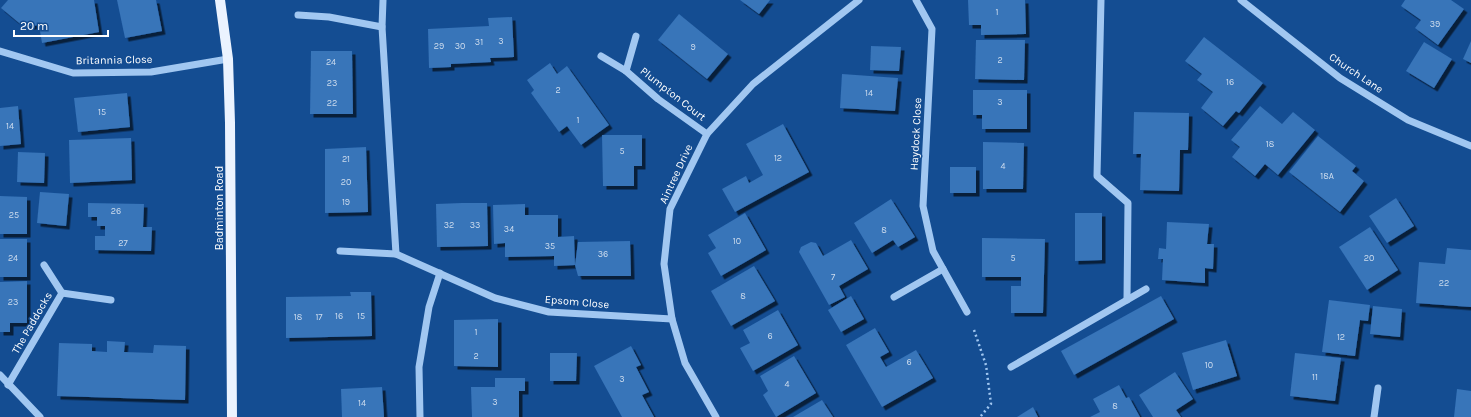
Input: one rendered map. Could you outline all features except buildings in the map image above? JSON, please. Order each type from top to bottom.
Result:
[{"type":"main road","name":"Badminton Road","points":[[220,0],[228,59],[230,123],[232,417]]},
{"type":"street","points":[[383,0],[382,27],[396,254]]},
{"type":"street","name":"Aintree Drive","points":[[716,417],[685,363],[672,319],[664,264],[670,209],[707,134],[753,84],[859,0]]},
{"type":"street","name":"Haydock Close","points":[[916,0],[932,29],[923,206],[933,251],[967,312]]},
{"type":"street","points":[[1101,0],[1097,176],[1128,203],[1127,300]]},
{"type":"street","name":"Church Lane","points":[[1241,0],[1340,78],[1408,120],[1471,146]]},
{"type":"street","points":[[298,15],[329,17],[382,27]]},
{"type":"street","name":"Plumpton Court","points":[[626,71],[636,36]]},
{"type":"street","name":"Britannia Close","points":[[1,52],[73,73],[151,72],[228,59]]},
{"type":"street","name":"Plumpton Court","points":[[601,56],[626,71],[658,99],[707,134]]},
{"type":"street","name":"Epsom Close","points":[[340,252],[396,254],[495,298],[549,312],[672,319]]},
{"type":"street","name":"The Paddocks","points":[[44,265],[62,293],[110,300]]},
{"type":"street","points":[[894,297],[943,269]]},
{"type":"street","points":[[420,417],[419,367],[430,307],[440,273]]},
{"type":"street","points":[[1011,366],[1146,289]]},
{"type":"street","name":"The Paddocks","points":[[8,385],[62,293]]},
{"type":"street","points":[[0,375],[40,417]]},
{"type":"street","points":[[1374,417],[1378,388]]},
{"type":"path","points":[[967,312],[986,365],[992,404],[980,417]]}]
